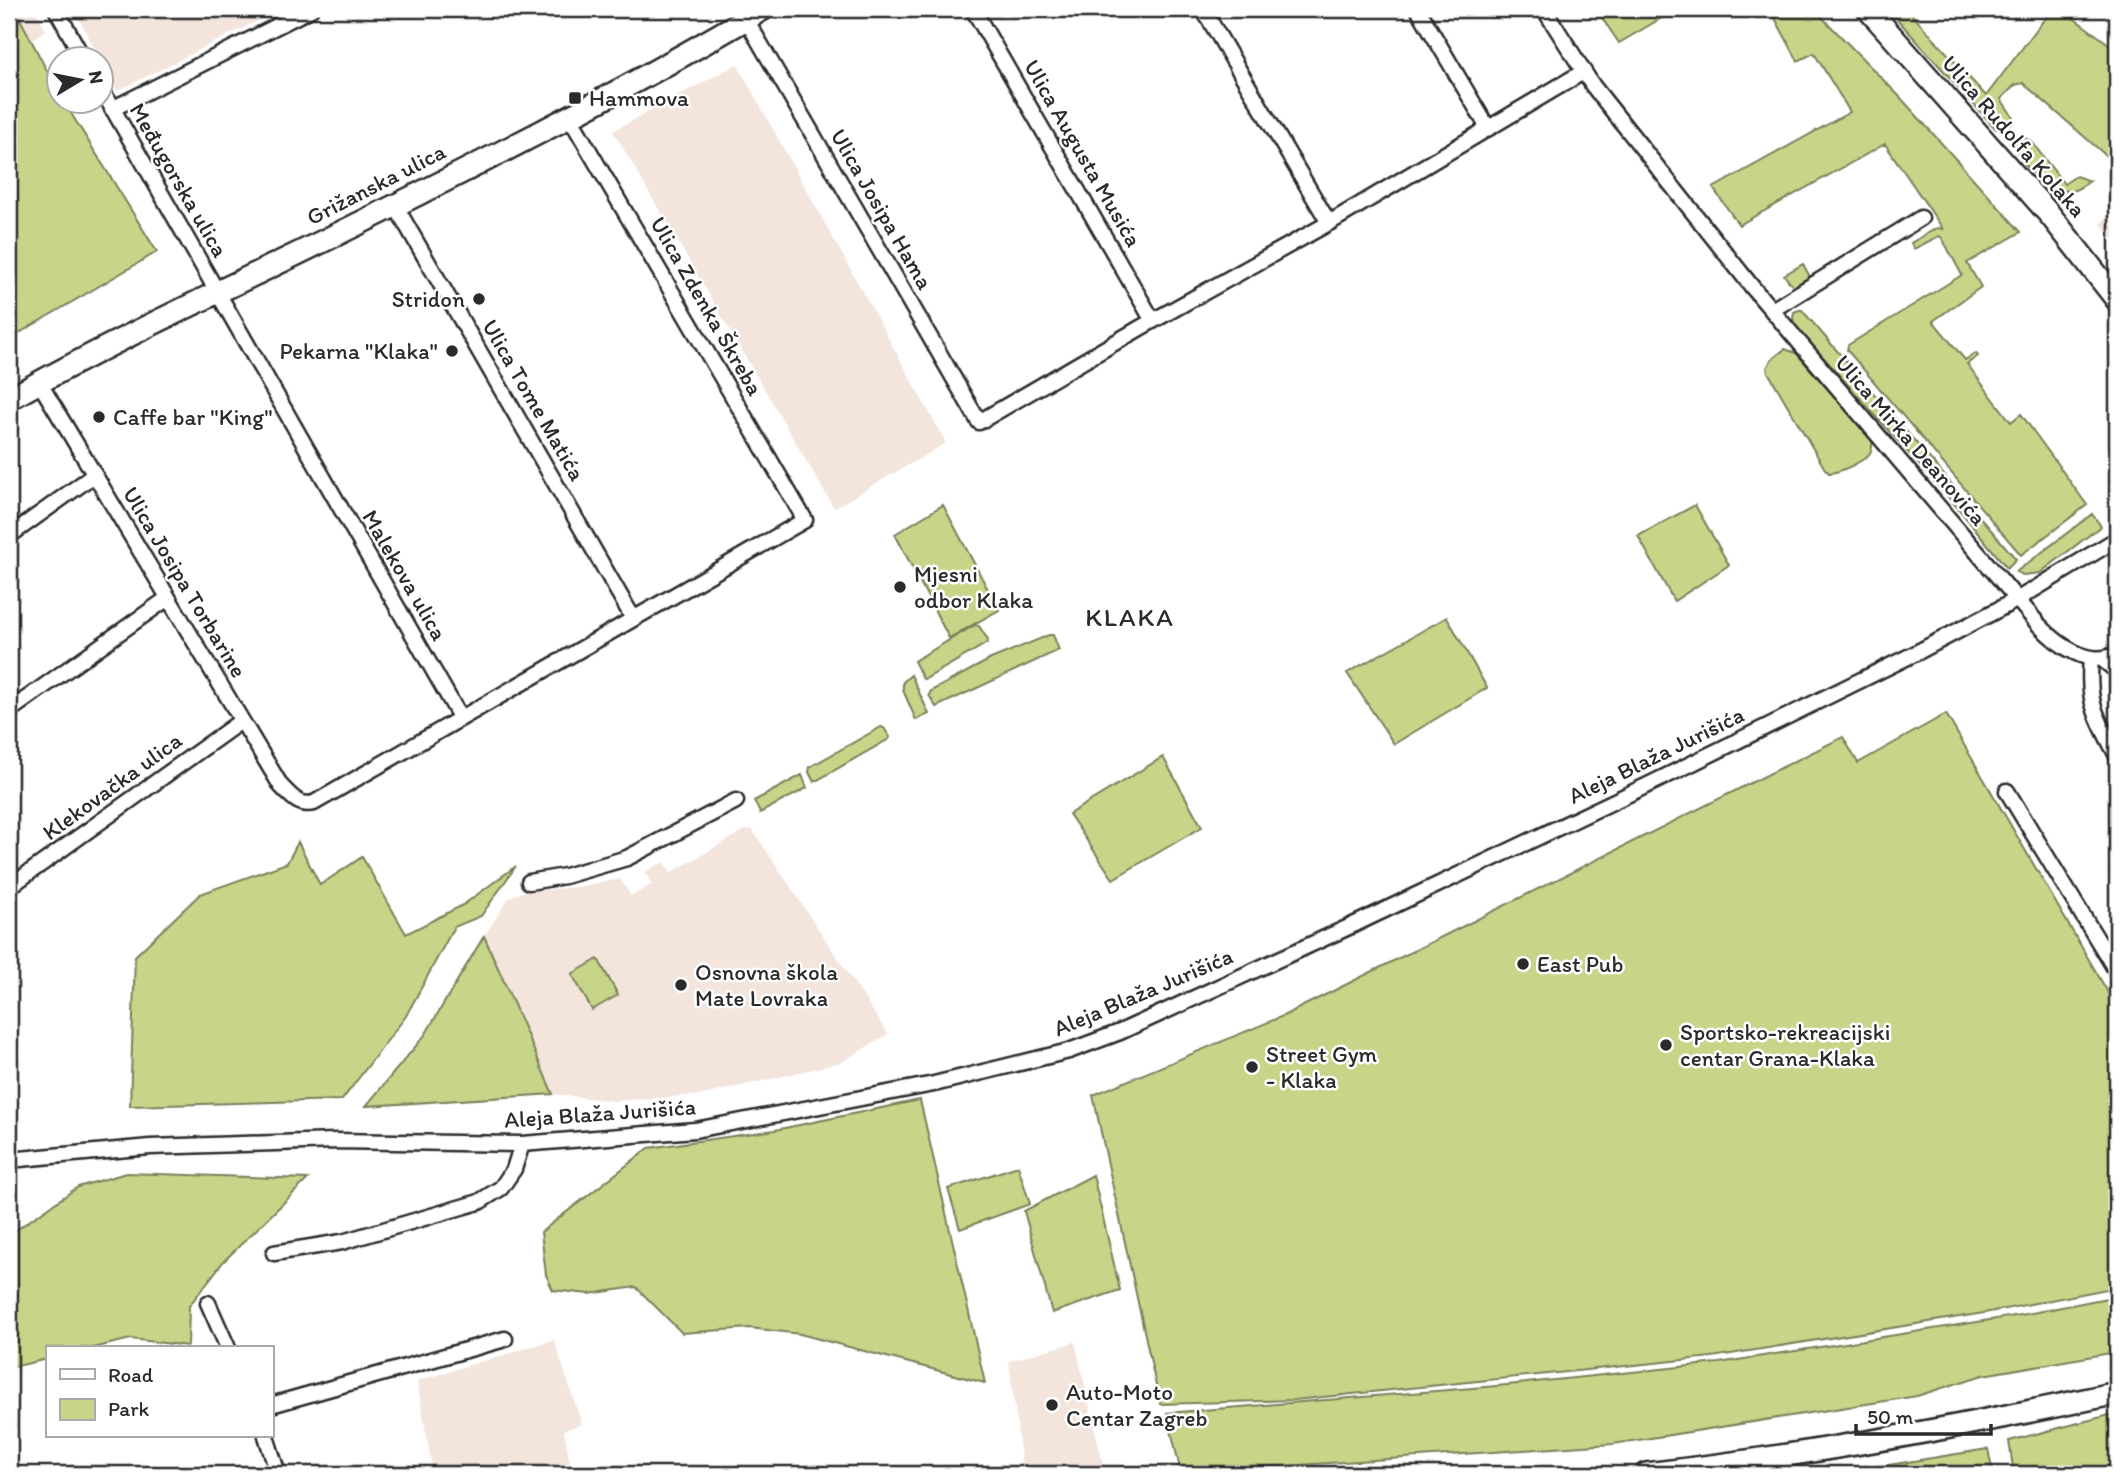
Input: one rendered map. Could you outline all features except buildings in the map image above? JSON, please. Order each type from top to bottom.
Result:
[{"type":"main road","name":"Ulica Rudolfa Kolaka","points":[[1868,9],[2050,215],[2117,300]]},
{"type":"main road","name":"Grižanska ulica","points":[[9,399],[134,332],[395,205],[569,116],[755,14]]},
{"type":"main road","points":[[1646,1474],[1820,1450],[1998,1419],[2117,1393]]},
{"type":"street","points":[[56,9],[76,46]]},
{"type":"street","points":[[116,107],[311,9]]},
{"type":"street","name":"Ulica Augusta Musića","points":[[973,9],[1153,321]]},
{"type":"street","points":[[1203,9],[1329,223]]},
{"type":"street","points":[[1418,9],[1488,128]]},
{"type":"street","name":"Ulica Mirka Deanovića","points":[[1544,9],[1583,72],[1791,336],[2049,636],[2071,650],[2097,659],[2117,671]]},
{"type":"street","name":"Ulica Josipa Hama","points":[[755,14],[979,422],[1153,321]]},
{"type":"street","points":[[1153,321],[1329,223],[1583,72]]},
{"type":"street","name":"Međugorska ulica","points":[[116,114],[218,292]]},
{"type":"street","name":"Ulica Zdenka Škreba","points":[[569,116],[805,520],[633,618]]},
{"type":"street","name":"Ulica Tome Matića","points":[[395,205],[633,618]]},
{"type":"street","points":[[1772,310],[1921,218]]},
{"type":"street","name":"Malekova ulica","points":[[218,292],[460,717]]},
{"type":"street","name":"Ulica Josipa Torbarine","points":[[39,382],[241,721],[281,786],[296,801],[306,805],[314,803],[460,717]]},
{"type":"street","points":[[9,536],[94,475]]},
{"type":"street","name":"Aleja Blaža Jurišića","points":[[9,1160],[150,1147],[322,1141],[522,1144],[695,1130],[934,1084],[1089,1044],[1351,926],[1638,790],[1916,653],[2018,599],[2117,539]]},
{"type":"street","points":[[9,711],[168,598]]},
{"type":"street","points":[[460,717],[633,618]]},
{"type":"street","points":[[2117,653],[2097,659],[2090,680],[2091,703],[2117,755]]},
{"type":"street","name":"Klekovačka ulica","points":[[9,887],[241,721]]},
{"type":"street","points":[[2007,791],[2117,972]]},
{"type":"street","points":[[529,882],[565,876],[627,858],[736,801]]},
{"type":"street","points":[[274,1253],[342,1242],[479,1202],[501,1188],[514,1169],[522,1144]]},
{"type":"street","points":[[208,1303],[227,1346]]},
{"type":"street","points":[[273,1404],[505,1339]]},
{"type":"street","points":[[267,1438],[278,1474]]},
{"type":"shaded area","points":[[9,9],[34,9],[46,30],[9,57]]},
{"type":"shaded area","points":[[74,9],[281,9],[117,91],[116,46],[93,46]]},
{"type":"shaded area","points":[[737,64],[946,443],[834,508],[613,131]]},
{"type":"shaded area","points":[[2117,204],[2117,244],[2101,224]]},
{"type":"shaded area","name":"Osnovna škola Mate Lovraka","points":[[752,829],[888,1034],[842,1062],[703,1095],[614,1101],[553,1094],[484,936],[509,898],[525,891],[577,887],[620,879],[631,896],[652,885],[645,872],[664,862],[671,873],[745,830]]},
{"type":"shaded area","points":[[554,1340],[582,1424],[564,1430],[572,1474],[401,1474],[432,1467],[417,1381]]},
{"type":"shaded area","name":"Auto-Moto Centar Zagreb","points":[[1075,1342],[1105,1474],[1023,1474],[1009,1361]]},
{"type":"green space","points":[[9,9],[15,9],[46,69],[46,116],[73,116],[157,252],[9,339]]},
{"type":"green space","points":[[1596,9],[1677,9],[1619,43]]},
{"type":"green space","points":[[1770,9],[1814,9],[1900,97],[2021,232],[1967,263],[1981,287],[1933,321],[1965,360],[1976,353],[1978,356],[1967,364],[2011,422],[2021,414],[2087,505],[2021,555],[1847,350],[1848,345],[1962,275],[1939,236],[1914,249],[1911,243],[1937,228],[1943,229],[1885,144],[1739,225],[1713,188],[1850,112],[1814,53],[1798,61]]},
{"type":"green space","points":[[1888,9],[1907,9],[1986,96],[2052,9],[2061,9],[2117,50],[2117,149],[2111,160],[2023,83],[2015,85],[2001,99],[2013,117],[2013,123],[1996,129]]},
{"type":"green space","points":[[2022,137],[2031,141],[2064,184],[2076,176],[2090,181],[2071,191],[2053,187],[2043,181],[2025,165],[2019,155],[2016,138]]},
{"type":"green space","points":[[1803,264],[1810,277],[1794,288],[1784,275]]},
{"type":"green space","points":[[1802,310],[2016,559],[2007,568],[1958,508],[1796,327],[1794,312]]},
{"type":"green space","points":[[1785,349],[1796,353],[1872,439],[1869,455],[1834,472],[1829,473],[1825,469],[1768,372],[1771,360]]},
{"type":"green space","points":[[943,505],[999,610],[949,638],[895,534]]},
{"type":"green space","points":[[1695,505],[1729,565],[1674,601],[1638,536]]},
{"type":"green space","points":[[2092,514],[2101,526],[2040,573],[2023,575],[2016,572]]},
{"type":"green space","points":[[1447,617],[1487,688],[1394,744],[1347,673]]},
{"type":"green space","points":[[975,625],[979,626],[988,640],[987,643],[923,679],[914,661]]},
{"type":"green space","points":[[1053,635],[1059,650],[936,707],[929,695],[931,691],[991,659]]},
{"type":"green space","points":[[911,675],[929,714],[916,720],[903,690],[903,682]]},
{"type":"green space","name":"Sportsko-rekreacijski centar Grana-Klaka","points":[[1946,714],[2117,1008],[2117,1287],[1984,1313],[1712,1357],[1294,1400],[1160,1404],[1093,1095],[1283,1016],[1843,737],[1858,763]]},
{"type":"green space","points":[[881,727],[889,739],[814,782],[809,772],[810,767]]},
{"type":"green space","points":[[1163,757],[1202,827],[1113,879],[1069,814]]},
{"type":"green space","points":[[802,775],[807,788],[760,813],[754,801]]},
{"type":"green space","points":[[298,842],[320,885],[362,857],[406,934],[463,905],[516,866],[481,916],[454,927],[406,1016],[342,1100],[130,1106],[135,956],[200,894],[287,863]]},
{"type":"green space","points":[[484,936],[553,1094],[366,1106],[425,1035]]},
{"type":"green space","points":[[598,959],[618,995],[592,1010],[572,974]]},
{"type":"green space","points":[[920,1100],[985,1383],[800,1334],[750,1328],[682,1333],[636,1287],[589,1294],[553,1290],[546,1275],[541,1232],[649,1148],[775,1130]]},
{"type":"green space","points":[[1018,1166],[1030,1204],[960,1229],[948,1189]]},
{"type":"green space","points":[[126,1173],[308,1179],[223,1262],[189,1306],[188,1346],[131,1339],[101,1346],[46,1346],[46,1359],[9,1368],[9,1235],[78,1187]]},
{"type":"green space","points":[[1093,1175],[1120,1290],[1052,1313],[1024,1211]]},
{"type":"green space","points":[[2117,1296],[2117,1352],[1983,1375],[1917,1396],[1613,1444],[1181,1473],[1167,1413],[1497,1386],[1719,1363],[2021,1315]]},
{"type":"green space","points":[[2117,1413],[2117,1470],[2093,1474],[2014,1474],[2009,1441]]},
{"type":"green space","points":[[1988,1449],[1993,1474],[1833,1474]]},
{"type":"place","name":"Hammova","points":[[575,98]]},
{"type":"place","name":"Stridon","points":[[479,299]]},
{"type":"place","name":"Pekarna \"Klaka\"","points":[[452,351]]},
{"type":"place","name":"Caffe bar \"King\"","points":[[99,417]]},
{"type":"place","name":"Mjesni odbor Klaka","points":[[900,587]]},
{"type":"place","name":"East Pub","points":[[1523,964]]},
{"type":"place","name":"Osnovna škola Mate Lovraka","points":[[681,985]]},
{"type":"place","name":"Sportsko-rekreacijski centar Grana-Klaka","points":[[1666,1045]]},
{"type":"place","name":"Street Gym - Klaka","points":[[1252,1067]]},
{"type":"place","name":"Auto-Moto Centar Zagreb","points":[[1052,1405]]},
{"type":"district","name":"KLAKA","points":[[1130,617]]}]
